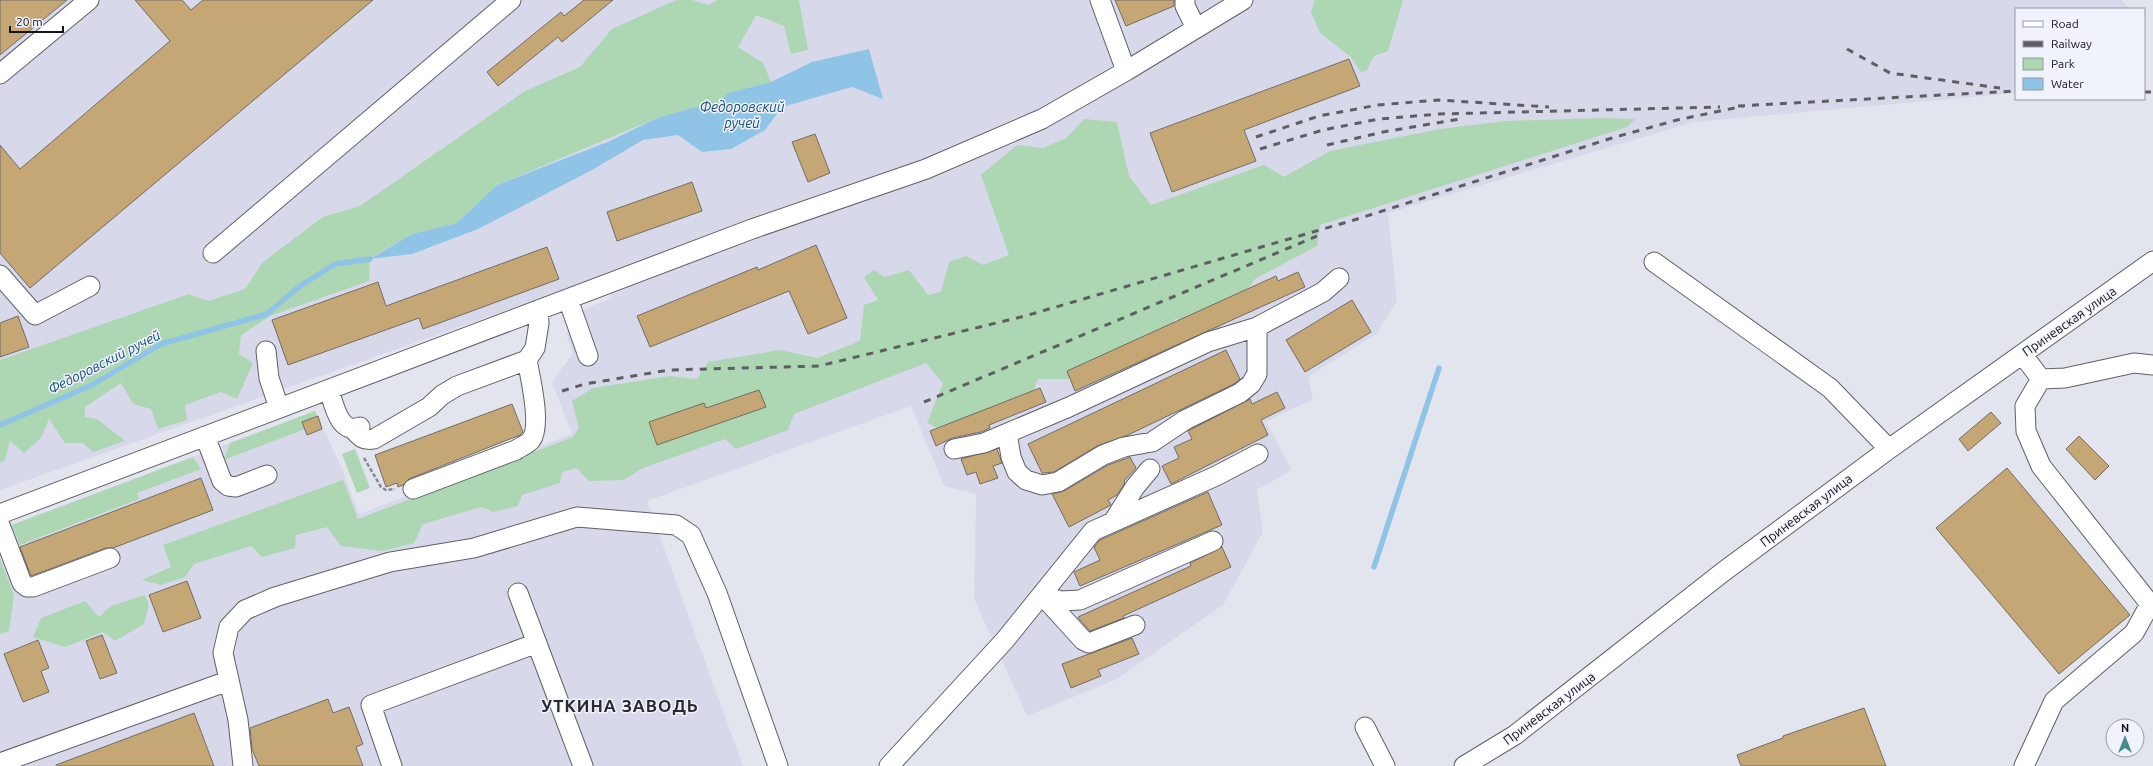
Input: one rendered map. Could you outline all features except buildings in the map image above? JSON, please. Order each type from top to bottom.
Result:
[{"type":"street","points":[[0,74],[89,0]]},
{"type":"street","points":[[213,253],[511,0]]},
{"type":"street","points":[[1100,0],[1126,71]]},
{"type":"street","points":[[1185,0],[1186,6],[1196,28]]},
{"type":"street","points":[[0,514],[752,229],[926,169],[1042,119],[1126,71],[1239,1]]},
{"type":"street","name":"Приневская улица","points":[[1464,766],[1515,736],[1723,572],[1889,449],[2153,261]]},
{"type":"street","points":[[1654,262],[1830,388],[1889,449]]},
{"type":"street","points":[[0,275],[35,314],[90,286]]},
{"type":"street","points":[[954,449],[984,443],[1069,408],[1208,342],[1257,327],[1324,292],[1339,278]]},
{"type":"street","points":[[568,299],[588,356]]},
{"type":"street","points":[[329,390],[342,424],[347,428],[356,428],[361,438],[366,440],[374,439],[429,408],[442,395],[457,386],[527,360],[535,348],[539,324],[538,310]]},
{"type":"street","points":[[1007,433],[1011,457],[1017,472],[1026,480],[1042,485],[1058,482],[1103,456],[1124,446],[1152,442],[1185,420],[1240,393],[1251,384],[1257,374],[1257,327]]},
{"type":"street","points":[[266,351],[268,378],[279,408]]},
{"type":"street","points":[[2022,354],[2041,379]]},
{"type":"street","points":[[413,488],[516,450],[531,440],[534,433],[535,402],[527,360]]},
{"type":"street","points":[[2041,379],[2065,378],[2134,363],[2153,365]]},
{"type":"street","points":[[2024,766],[2054,701],[2134,633],[2150,604],[2041,466],[2026,431],[2026,406],[2041,379]]},
{"type":"street","points":[[205,436],[222,481],[228,486],[236,487],[267,475]]},
{"type":"street","points":[[1152,442],[1150,470],[1157,502]]},
{"type":"street","points":[[889,766],[1005,640],[1093,531],[1258,454]]},
{"type":"street","points":[[1112,522],[1135,487],[1150,470]]},
{"type":"street","points":[[243,766],[238,720],[228,681],[223,653],[229,627],[245,610],[274,597],[390,562],[474,548],[577,517],[676,526],[690,535],[717,593],[778,766]]},
{"type":"street","points":[[0,525],[22,583],[27,587],[33,587],[110,558]]},
{"type":"street","points":[[1042,595],[1061,601],[1080,600],[1213,541]]},
{"type":"street","points":[[518,593],[583,766]]},
{"type":"street","points":[[1042,595],[1083,640],[1089,642],[1135,625]]},
{"type":"street","points":[[392,766],[371,705],[537,643]]},
{"type":"street","points":[[0,763],[228,681]]},
{"type":"street","points":[[1365,727],[1385,766]]},
{"type":"shaded area","points":[[0,0],[2122,0],[2128,8],[2015,8],[2015,93],[1694,122],[1388,213],[1397,301],[1376,334],[1308,377],[1313,399],[1266,422],[1292,470],[1257,490],[1263,532],[1223,605],[1115,680],[1027,716],[974,599],[976,494],[944,486],[911,406],[647,501],[743,766],[0,766],[0,529],[315,411],[341,466],[359,514],[572,434],[552,382],[573,353],[566,334],[586,308],[612,298],[603,276],[0,490]]},
{"type":"green space","points":[[676,0],[692,0],[708,5],[718,0],[799,0],[808,50],[791,54],[784,26],[756,15],[738,47],[763,63],[771,82],[728,93],[716,108],[692,108],[657,118],[497,185],[457,223],[412,234],[370,258],[369,281],[270,316],[241,335],[239,354],[253,363],[237,399],[221,392],[185,405],[187,420],[158,429],[151,409],[133,404],[121,383],[85,407],[85,417],[97,419],[125,441],[93,452],[83,443],[65,443],[49,419],[41,438],[24,453],[10,441],[5,460],[0,463],[0,360],[189,294],[208,301],[245,289],[263,262],[323,217],[360,206],[525,91],[580,67],[612,29]]},
{"type":"green space","points":[[1315,0],[1403,0],[1388,51],[1374,56],[1367,70],[1361,72],[1351,57],[1320,33],[1311,12]]},
{"type":"green space","points":[[1603,118],[1635,119],[1627,127],[1320,225],[1317,246],[1255,279],[1219,328],[1196,335],[1176,318],[1162,339],[1080,379],[1038,379],[1033,393],[958,437],[927,423],[943,383],[926,363],[794,414],[788,430],[736,449],[725,439],[643,468],[623,480],[589,481],[577,468],[562,472],[560,483],[522,495],[518,506],[493,512],[481,507],[423,524],[414,543],[383,551],[341,546],[327,527],[296,535],[295,548],[262,557],[251,546],[194,564],[185,577],[161,585],[142,580],[171,567],[163,545],[343,480],[358,519],[573,437],[579,428],[572,401],[593,388],[670,376],[697,379],[708,362],[780,350],[817,358],[860,341],[864,305],[878,300],[864,277],[874,270],[885,277],[909,270],[928,295],[941,292],[949,262],[966,256],[983,265],[1009,255],[981,175],[1017,145],[1043,148],[1066,138],[1084,119],[1117,122],[1129,176],[1151,205],[1264,165],[1284,177],[1330,151],[1440,129],[1505,121]]},
{"type":"green space","points":[[315,411],[317,416],[302,422],[305,429],[224,460],[230,443]]},
{"type":"green space","points":[[355,449],[370,488],[357,493],[342,454]]},
{"type":"green space","points":[[193,457],[201,469],[137,493],[139,499],[20,545],[12,525]]},
{"type":"green space","points":[[0,559],[14,595],[9,631],[0,634]]},
{"type":"green space","points":[[145,595],[149,605],[144,624],[115,641],[103,632],[65,647],[33,637],[41,618],[85,601],[99,617],[111,606]]},
{"type":"water","name":"Федоровский ручей","points":[[869,49],[883,99],[852,87],[782,107],[765,130],[731,149],[702,152],[678,135],[643,140],[592,170],[478,229],[412,254],[370,259],[412,234],[457,223],[497,185],[610,141],[657,118],[692,108],[716,108],[728,93],[771,82],[812,62]]},
{"type":"waterway","name":"Федоровский ручей","points":[[0,425],[92,385],[161,344],[267,314],[300,286],[335,264],[370,259]]},
{"type":"waterway","points":[[1374,567],[1439,368]]},
{"type":"railway","points":[[1847,49],[1890,73],[2000,88]]},
{"type":"railway","points":[[1738,106],[2015,91]]},
{"type":"railway","points":[[2145,92],[2153,92]]},
{"type":"railway","points":[[1256,137],[1319,116],[1378,105],[1438,100],[1549,107]]},
{"type":"railway","points":[[562,391],[585,384],[669,370],[819,366],[1025,316],[1354,220],[1612,138],[1677,120],[1744,106]]},
{"type":"railway","points":[[1260,149],[1323,130],[1379,119],[1439,114],[1720,107]]},
{"type":"railway","points":[[1327,145],[1383,132],[1460,119]]},
{"type":"railway","points":[[924,402],[1317,236]]},
{"type":"district","name":"УТКИНА ЗАВОДЬ","points":[[620,706]]}]
